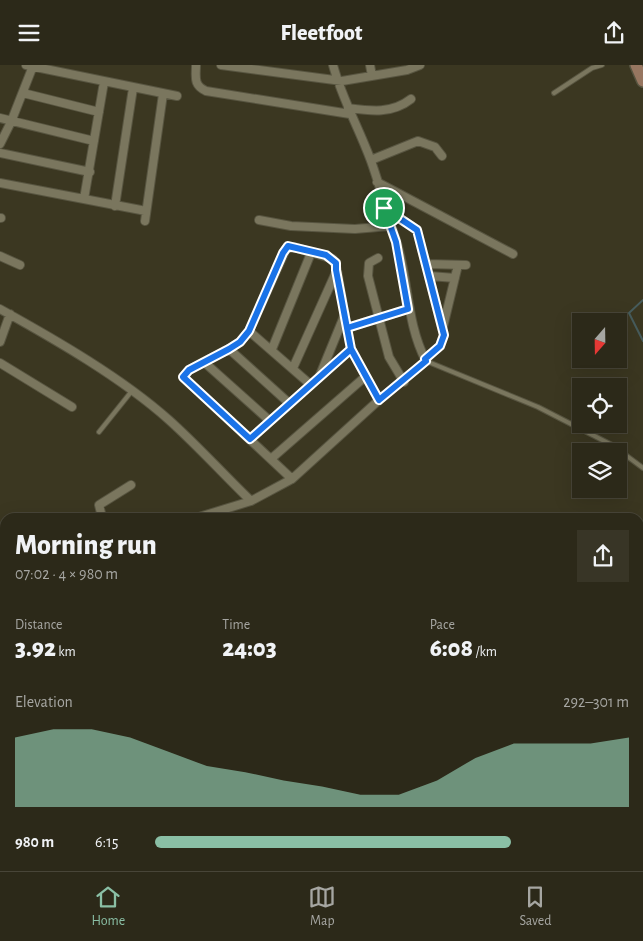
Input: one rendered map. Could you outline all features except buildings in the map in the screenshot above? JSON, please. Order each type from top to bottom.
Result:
[{"type":"main road","points":[[636,65],[643,81]]},
{"type":"street","points":[[196,65],[195,82],[197,86],[206,91],[349,111],[385,111],[401,107],[412,99]]},
{"type":"street","points":[[221,65],[338,81],[372,77],[420,65]]},
{"type":"street","points":[[334,65],[349,111],[371,160],[384,208],[396,242],[408,309],[419,349],[426,360]]},
{"type":"street","points":[[370,65],[372,77]]},
{"type":"street","points":[[0,145],[23,93],[30,66],[177,96]]},
{"type":"street","points":[[84,199],[104,82]]},
{"type":"street","points":[[115,206],[133,88]]},
{"type":"street","points":[[23,93],[99,112]]},
{"type":"street","points":[[145,221],[163,94]]},
{"type":"street","points":[[0,119],[94,141]]},
{"type":"street","points":[[371,160],[418,141],[435,147],[442,156]]},
{"type":"street","points":[[0,153],[90,172]]},
{"type":"street","points":[[377,181],[513,255]]},
{"type":"street","points":[[0,183],[146,211]]},
{"type":"street","points":[[212,513],[251,501],[292,479],[379,400],[404,382],[443,340],[427,263],[417,230],[384,208]]},
{"type":"street","points":[[259,219],[291,226],[355,229],[390,226]]},
{"type":"street","points":[[292,479],[272,458],[183,377],[185,373],[240,342],[249,331],[286,249],[294,247],[333,259],[351,349],[379,400]]},
{"type":"street","points":[[272,349],[311,253]]},
{"type":"street","points":[[0,256],[20,265]]},
{"type":"street","points":[[378,258],[370,262],[367,270],[389,357],[404,382]]},
{"type":"street","points":[[427,263],[462,265],[456,278],[442,329]]},
{"type":"street","points":[[293,369],[336,270]]},
{"type":"street","points":[[430,276],[456,278]]},
{"type":"street","points":[[0,309],[105,372],[169,420],[251,501]]},
{"type":"street","points":[[347,328],[408,309]]},
{"type":"street","points":[[0,342],[10,314]]},
{"type":"street","points":[[318,378],[345,314]]},
{"type":"street","points":[[249,331],[272,349],[311,385]]},
{"type":"street","points":[[229,349],[290,404]]},
{"type":"street","points":[[250,439],[351,349]]},
{"type":"street","points":[[204,362],[270,421]]},
{"type":"street","points":[[0,363],[72,407]]},
{"type":"street","points":[[272,458],[366,376]]},
{"type":"street","points":[[101,513],[100,505],[131,485]]},
{"type":"lane","points":[[554,93],[592,69],[602,65]]},
{"type":"lane","points":[[426,360],[538,407],[612,445],[643,468]]},
{"type":"lane","points":[[99,432],[131,391]]},
{"type":"waterway","points":[[643,300],[629,313],[643,341]]},
{"type":"route","points":[[384,208],[396,242],[408,309],[347,328],[351,349],[250,439],[183,377],[189,370],[240,342],[249,331],[283,253],[288,246],[311,253],[326,255],[336,263],[336,270],[351,349],[379,400],[404,382],[440,346],[444,335],[417,230],[384,208]]}]
